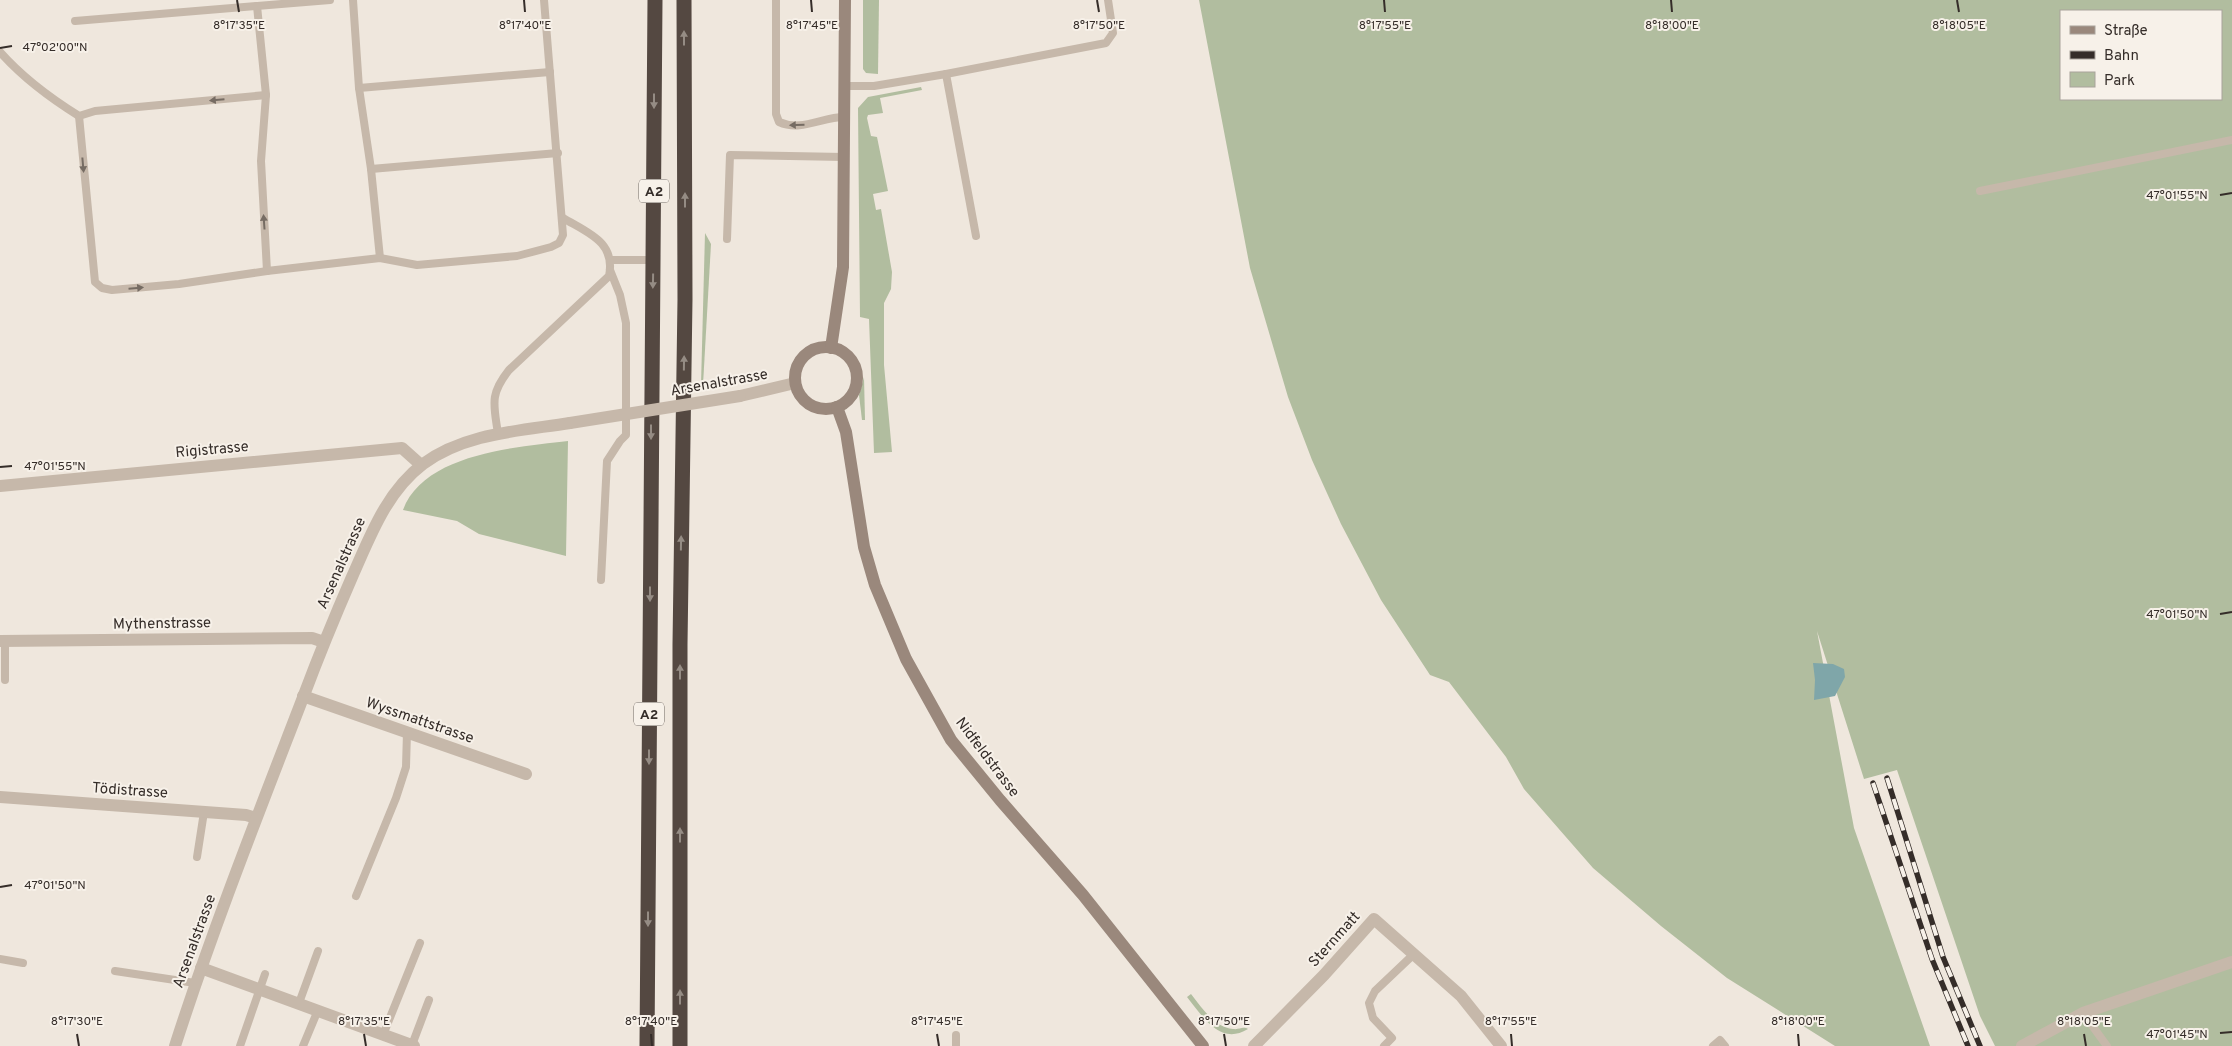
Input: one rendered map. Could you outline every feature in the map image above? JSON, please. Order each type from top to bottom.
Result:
[{"type":"highway","name":"A2","points":[[647,1046],[654,0]]},
{"type":"highway","name":"A2","points":[[680,1046],[680,644],[685,299],[684,0]]},
{"type":"street","points":[[831,348],[843,267],[845,0]]},
{"type":"street","points":[[831,348],[840,351],[852,363],[856,380],[851,396],[837,407],[819,408],[810,405],[803,399],[795,383],[797,366],[801,359],[815,350],[831,348]]},
{"type":"street","name":"Arsenalstrasse","points":[[175,1046],[196,982],[256,818],[324,642],[386,504],[404,481],[441,452],[464,442],[498,434],[740,396],[795,383]]},
{"type":"street","name":"Nidfeldstrasse","points":[[837,407],[846,432],[861,528],[875,585],[906,659],[951,740],[1000,800],[1083,895],[1203,1046]]},
{"type":"street","name":"Rigistrasse","points":[[0,486],[402,448],[422,465]]},
{"type":"street","name":"Mythenstrasse","points":[[3,641],[312,638],[324,642]]},
{"type":"street","name":"Wyssmattstrasse","points":[[304,696],[526,774]]},
{"type":"street","name":"Tödistrasse","points":[[0,797],[246,814],[256,818]]},
{"type":"street","name":"Sternmatt","points":[[1254,1046],[1324,975],[1374,919],[1461,996],[1501,1046]]},
{"type":"street","points":[[2022,1046],[2083,1013],[2232,962]]},
{"type":"street","points":[[201,968],[411,1045]]},
{"type":"lane","points":[[75,21],[330,0]]},
{"type":"lane","points":[[353,0],[359,88],[371,169],[380,258]]},
{"type":"lane","points":[[79,116],[90,245],[97,286],[112,290],[141,288],[380,258],[417,264],[517,256],[559,243],[563,235],[558,153],[544,0]]},
{"type":"lane","points":[[776,0],[776,114],[779,122],[787,126],[797,126],[833,117],[844,117]]},
{"type":"lane","points":[[845,86],[874,86],[1106,43],[1113,33],[1108,0]]},
{"type":"lane","points":[[257,6],[266,95],[261,162],[267,271]]},
{"type":"lane","points":[[0,52],[47,96],[79,116],[95,111],[266,95]]},
{"type":"lane","points":[[359,88],[550,72]]},
{"type":"lane","points":[[946,74],[976,236]]},
{"type":"lane","points":[[1980,191],[2232,140]]},
{"type":"lane","points":[[371,169],[558,153]]},
{"type":"lane","points":[[727,239],[730,155],[844,157]]},
{"type":"lane","points":[[498,434],[494,398],[498,384],[509,370],[609,276],[611,260],[608,250],[599,241],[563,218]]},
{"type":"lane","points":[[611,260],[653,260]]},
{"type":"lane","points":[[601,580],[607,461],[626,435],[626,323],[620,295],[610,270]]},
{"type":"lane","points":[[3,641],[5,680]]},
{"type":"lane","points":[[356,896],[396,798],[406,766],[407,732]]},
{"type":"lane","points":[[197,857],[204,812]]},
{"type":"lane","points":[[383,1035],[420,944]]},
{"type":"lane","points":[[298,1003],[318,951]]},
{"type":"lane","points":[[1384,1046],[1392,1038],[1373,1018],[1368,1003],[1375,991],[1414,954]]},
{"type":"lane","points":[[0,960],[23,963]]},
{"type":"lane","points":[[115,971],[196,982]]},
{"type":"lane","points":[[240,1046],[265,974]]},
{"type":"lane","points":[[411,1045],[429,1000]]},
{"type":"lane","points":[[303,1046],[318,1010]]},
{"type":"lane","points":[[2083,1013],[2106,1046]]},
{"type":"lane","points":[[956,1035],[956,1046]]},
{"type":"lane","points":[[1713,1046],[1720,1040],[1725,1046]]},
{"type":"green space","points":[[863,0],[879,0],[878,74],[866,73],[863,69]]},
{"type":"green space","points":[[1199,0],[2232,0],[2232,1046],[1995,1046],[1980,1016],[1897,770],[1864,779],[1817,631],[1854,828],[1930,1046],[1835,1046],[1727,978],[1661,926],[1593,868],[1524,789],[1506,757],[1449,682],[1430,675],[1381,600],[1341,524],[1312,460],[1288,397],[1250,268]]},
{"type":"green space","points":[[921,87],[922,90],[880,98],[883,113],[868,115],[867,118],[871,136],[877,137],[888,191],[873,194],[876,210],[881,209],[892,272],[891,289],[884,303],[884,365],[892,452],[874,453],[869,319],[860,317],[858,108],[868,97]]},
{"type":"green space","points":[[705,233],[711,244],[703,385],[701,385]]},
{"type":"green space","points":[[864,377],[865,420],[862,420],[859,395]]},
{"type":"green space","points":[[568,441],[566,556],[479,534],[457,521],[403,510],[414,491],[431,476],[451,465],[499,450]]},
{"type":"green space","points":[[1191,994],[1204,1011],[1220,1025],[1233,1029],[1248,1029],[1229,1034],[1221,1032],[1199,1013],[1187,997]]},
{"type":"water","points":[[1813,663],[1833,664],[1844,669],[1845,677],[1835,696],[1814,700],[1815,680]]},
{"type":"railway","points":[[1887,778],[1943,957],[1980,1046]]},
{"type":"railway","points":[[1873,783],[1932,959],[1968,1046]]}]
